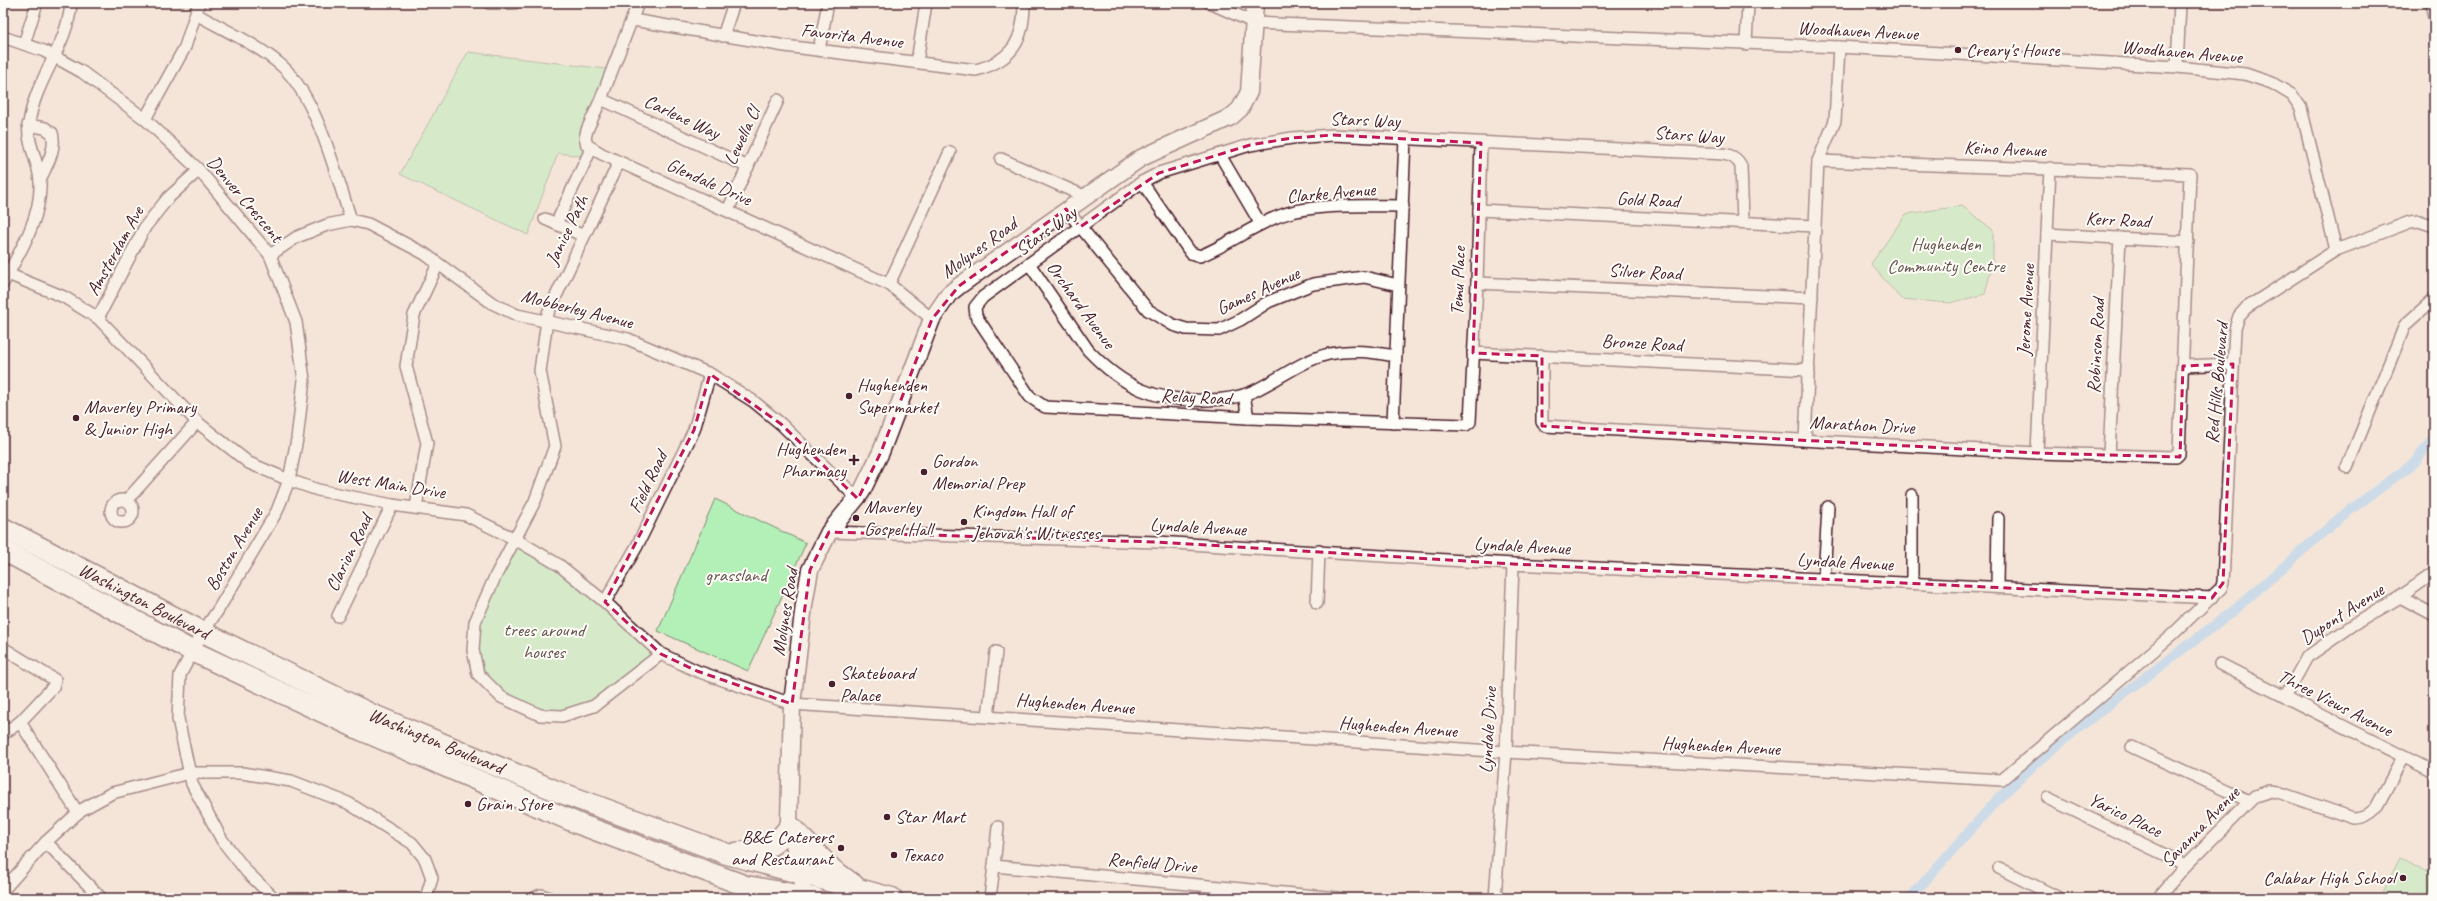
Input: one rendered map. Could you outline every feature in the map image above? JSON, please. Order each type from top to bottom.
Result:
[{"type":"highway","name":"Washington Boulevard","points":[[3,528],[203,632],[371,714],[559,792],[727,854],[864,892],[892,898]]},
{"type":"highway","name":"Washington Boulevard","points":[[3,550],[192,651],[361,730],[579,824],[746,886],[808,898]]},
{"type":"highway","points":[[727,854],[770,847],[777,843],[790,826],[832,869],[864,892]]},
{"type":"highway","points":[[746,886],[763,898]]},
{"type":"main road","name":"Molynes Road","points":[[808,898],[801,875],[790,826],[792,704],[804,605],[810,570],[829,532],[857,498],[881,452],[932,319],[949,294],[1084,196],[1141,158],[1231,117],[1240,109],[1249,92],[1255,23],[1255,3]]},
{"type":"street","points":[[24,44],[37,3]]},
{"type":"street","points":[[40,181],[28,125],[35,96],[54,56],[67,21],[71,3]]},
{"type":"street","points":[[145,120],[185,47],[198,3]]},
{"type":"street","points":[[489,3],[514,3]]},
{"type":"street","points":[[591,149],[587,145],[585,138],[633,20],[638,3]]},
{"type":"street","points":[[723,36],[734,3]]},
{"type":"street","points":[[819,50],[828,3]]},
{"type":"street","points":[[917,62],[926,3]]},
{"type":"street","name":"Favorita Avenue","points":[[633,20],[723,36],[819,50],[976,70],[992,65],[1005,57],[1014,48],[1020,36],[1024,3]]},
{"type":"street","points":[[1210,3],[1255,23]]},
{"type":"street","points":[[1746,44],[1748,3]]},
{"type":"street","points":[[2177,67],[2180,3]]},
{"type":"street","points":[[2430,3],[2434,17]]},
{"type":"street","points":[[196,14],[263,51],[282,66],[298,84],[322,133],[351,220]]},
{"type":"street","name":"Woodhaven Avenue","points":[[1255,23],[1839,47],[2177,67],[2245,74],[2272,83],[2292,95],[2302,108],[2336,250]]},
{"type":"street","name":"Denver Crescent","points":[[3,37],[54,56],[82,72],[145,120],[199,170],[270,254],[296,322],[304,380],[297,439],[289,480]]},
{"type":"street","points":[[1805,440],[1818,161],[1835,122],[1839,47]]},
{"type":"street","name":"Carlene Way","points":[[601,99],[748,167]]},
{"type":"street","name":"Lewella Cl","points":[[728,210],[778,100]]},
{"type":"street","points":[[5,276],[34,222],[40,181],[53,148],[54,139],[52,133],[45,128],[28,125]]},
{"type":"street","name":"Stars Way","points":[[975,307],[983,297],[1030,265],[1142,182],[1159,173],[1250,145],[1308,136],[1481,142],[1732,156],[1741,166],[1743,222]]},
{"type":"street","points":[[1393,423],[1405,139]]},
{"type":"street","name":"Temu Place","points":[[1470,422],[1477,283],[1481,142]]},
{"type":"street","name":"Glendale Drive","points":[[591,149],[888,284],[932,319]]},
{"type":"street","name":"Janice Path","points":[[556,224],[591,149]]},
{"type":"street","points":[[888,284],[950,152]]},
{"type":"street","points":[[1220,155],[1260,223]]},
{"type":"street","points":[[1001,159],[1084,196]]},
{"type":"street","name":"Keino Avenue","points":[[1818,161],[2190,174],[2179,454]]},
{"type":"street","name":"Janice Path","points":[[619,162],[548,317],[540,371],[554,446],[535,501],[475,622],[473,650],[478,674],[501,697],[540,715],[562,716],[594,706],[661,654]]},
{"type":"street","name":"Jerome Avenue","points":[[2037,453],[2050,168]]},
{"type":"street","name":"Amsterdam Ave","points":[[98,318],[145,227],[168,198],[199,170]]},
{"type":"street","name":"Clarke Avenue","points":[[1142,182],[1188,250],[1195,255],[1206,254],[1260,223],[1283,214],[1309,210],[1403,206]]},
{"type":"street","name":"Games Avenue","points":[[1066,209],[1148,310],[1173,325],[1186,329],[1219,330],[1240,320],[1268,302],[1313,284],[1364,277],[1398,284]]},
{"type":"street","name":"Gold Road","points":[[1479,210],[1815,226]]},
{"type":"street","points":[[545,218],[584,236]]},
{"type":"street","name":"Mobberley Avenue","points":[[270,254],[297,237],[327,225],[351,220],[368,224],[425,254],[492,304],[517,315],[548,317],[628,339],[710,374],[753,401],[781,424],[857,498]]},
{"type":"street","name":"Red Hills Boulevard","points":[[2002,780],[2166,640],[2212,598],[2223,583],[2235,329],[2239,316],[2246,308],[2336,250],[2410,222],[2419,221],[2434,226]]},
{"type":"street","name":"Kerr Road","points":[[2047,234],[2188,242]]},
{"type":"street","name":"Robinson Road","points":[[2109,455],[2120,238]]},
{"type":"street","points":[[416,507],[427,443],[406,366],[414,315],[438,264]]},
{"type":"street","name":"Orchard Avenue","points":[[1030,265],[1088,350],[1109,371],[1146,393],[1166,398],[1194,401],[1217,400],[1244,395],[1315,358],[1328,354],[1366,351],[1395,356]]},
{"type":"street","name":"West Main Drive","points":[[5,276],[64,297],[98,318],[197,422],[249,463],[289,480],[318,490],[392,505],[416,507],[466,515],[515,539],[559,565],[605,602],[661,654],[697,671],[792,704]]},
{"type":"street","name":"Silver Road","points":[[1477,283],[1812,298]]},
{"type":"street","points":[[2347,467],[2405,325],[2434,299]]},
{"type":"street","name":"Relay Road","points":[[975,307],[976,316],[1030,397],[1040,405],[1148,413],[1248,418],[1466,425],[1470,422]]},
{"type":"street","name":"Bronze Road","points":[[1473,353],[1808,370]]},
{"type":"street","name":"Marathon Drive","points":[[1542,356],[1543,424],[2037,453],[2176,457],[2179,454]]},
{"type":"street","points":[[2183,366],[2234,364]]},
{"type":"street","name":"Field Road","points":[[605,602],[637,546],[694,430],[710,374]]},
{"type":"street","points":[[1146,393],[1148,413]]},
{"type":"street","points":[[1244,395],[1248,418]]},
{"type":"street","points":[[127,500],[197,422]]},
{"type":"street","name":"Boston Avenue","points":[[274,898],[247,872],[222,840],[192,784],[178,720],[180,675],[203,632],[218,610],[277,511],[289,480]]},
{"type":"street","points":[[1912,495],[1912,583]]},
{"type":"street","name":"Clarion Road","points":[[338,616],[392,505]]},
{"type":"street","points":[[1824,578],[1828,507]]},
{"type":"street","points":[[1997,587],[1998,518]]},
{"type":"street","name":"Lyndale Avenue","points":[[829,532],[1157,542],[1513,564],[2212,598]]},
{"type":"street","points":[[1317,604],[1319,552]]},
{"type":"street","name":"Lyndale Drive","points":[[1495,898],[1506,752],[1513,564]]},
{"type":"street","name":"Dupont Avenue","points":[[2285,698],[2307,657],[2353,625],[2400,598],[2434,573]]},
{"type":"street","points":[[2400,598],[2434,615]]},
{"type":"street","points":[[3,648],[55,680],[53,687],[20,722],[3,734]]},
{"type":"street","points":[[988,716],[996,652]]},
{"type":"street","name":"Three Views Avenue","points":[[2220,664],[2434,772]]},
{"type":"street","name":"Hughenden Avenue","points":[[792,704],[1506,752],[2002,780]]},
{"type":"street","points":[[20,722],[78,813]]},
{"type":"street","points":[[2132,747],[2249,801]]},
{"type":"street","name":"Savanna Avenue","points":[[2158,898],[2186,864],[2255,796],[2270,791],[2353,818],[2366,816],[2376,808],[2403,757]]},
{"type":"street","points":[[3,890],[46,842],[78,813],[112,793],[190,773],[242,773],[291,781],[348,803],[412,843],[425,858],[432,878],[426,898]]},
{"type":"street","name":"Yarico Place","points":[[2048,798],[2186,864]]},
{"type":"street","points":[[990,898],[998,827]]},
{"type":"street","points":[[46,842],[101,898]]},
{"type":"street","name":"Renfield Drive","points":[[994,866],[1338,898]]},
{"type":"street","points":[[1999,868],[2059,898]]},
{"type":"street","points":[[534,898],[541,895],[550,898]]},
{"type":"highlighted area","points":[[1333,135],[1481,143],[1473,353],[1542,356],[1542,426],[2037,453],[2180,457],[2183,366],[2233,364],[2223,583],[2212,598],[1513,564],[1157,542],[829,532],[810,570],[792,704],[697,671],[661,654],[605,602],[694,430],[710,374],[781,424],[858,499],[881,452],[932,319],[959,286],[1066,209],[1080,227],[1159,173],[1250,145],[1292,138]]},
{"type":"green space","points":[[468,52],[606,69],[580,136],[584,148],[582,156],[558,153],[528,235],[400,174]]},
{"type":"green space","name":"Hughenden Community Centre","points":[[1962,206],[1993,230],[1993,261],[1985,294],[1950,303],[1901,299],[1871,264],[1906,214]]},
{"type":"green space","name":"grassland","points":[[715,499],[806,543],[748,671],[658,631]]},
{"type":"green space","name":"trees around houses","points":[[517,542],[559,565],[661,654],[594,706],[562,716],[501,697],[478,674],[475,622]]},
{"type":"green space","points":[[2400,858],[2434,875],[2434,898],[2380,898]]},
{"type":"waterway","points":[[1910,898],[1995,802],[2039,760],[2086,722],[2232,612],[2342,516],[2414,463],[2434,438]]},
{"type":"place","name":"Creary's House","points":[[1958,50]]},
{"type":"place","name":"Hughenden Supermarket","points":[[849,396]]},
{"type":"place","name":"Maverley Primary & Junior High","points":[[76,418]]},
{"type":"place","name":"Hughenden Pharmacy","points":[[854,460]]},
{"type":"place","name":"Gordon Memorial Prep","points":[[924,472]]},
{"type":"place","name":"Maverley Gospel Hall","points":[[856,518]]},
{"type":"place","name":"Kingdom Hall of Jehovah's Witnesses","points":[[964,522]]},
{"type":"place","name":"Skateboard Palace","points":[[832,684]]},
{"type":"place","name":"Grain Store","points":[[468,804]]},
{"type":"place","name":"Star Mart","points":[[887,817]]},
{"type":"place","name":"B&E Caterers and Restaurant","points":[[841,848]]},
{"type":"place","name":"Texaco","points":[[894,855]]},
{"type":"place","name":"Calabar High School","points":[[2403,878]]}]
